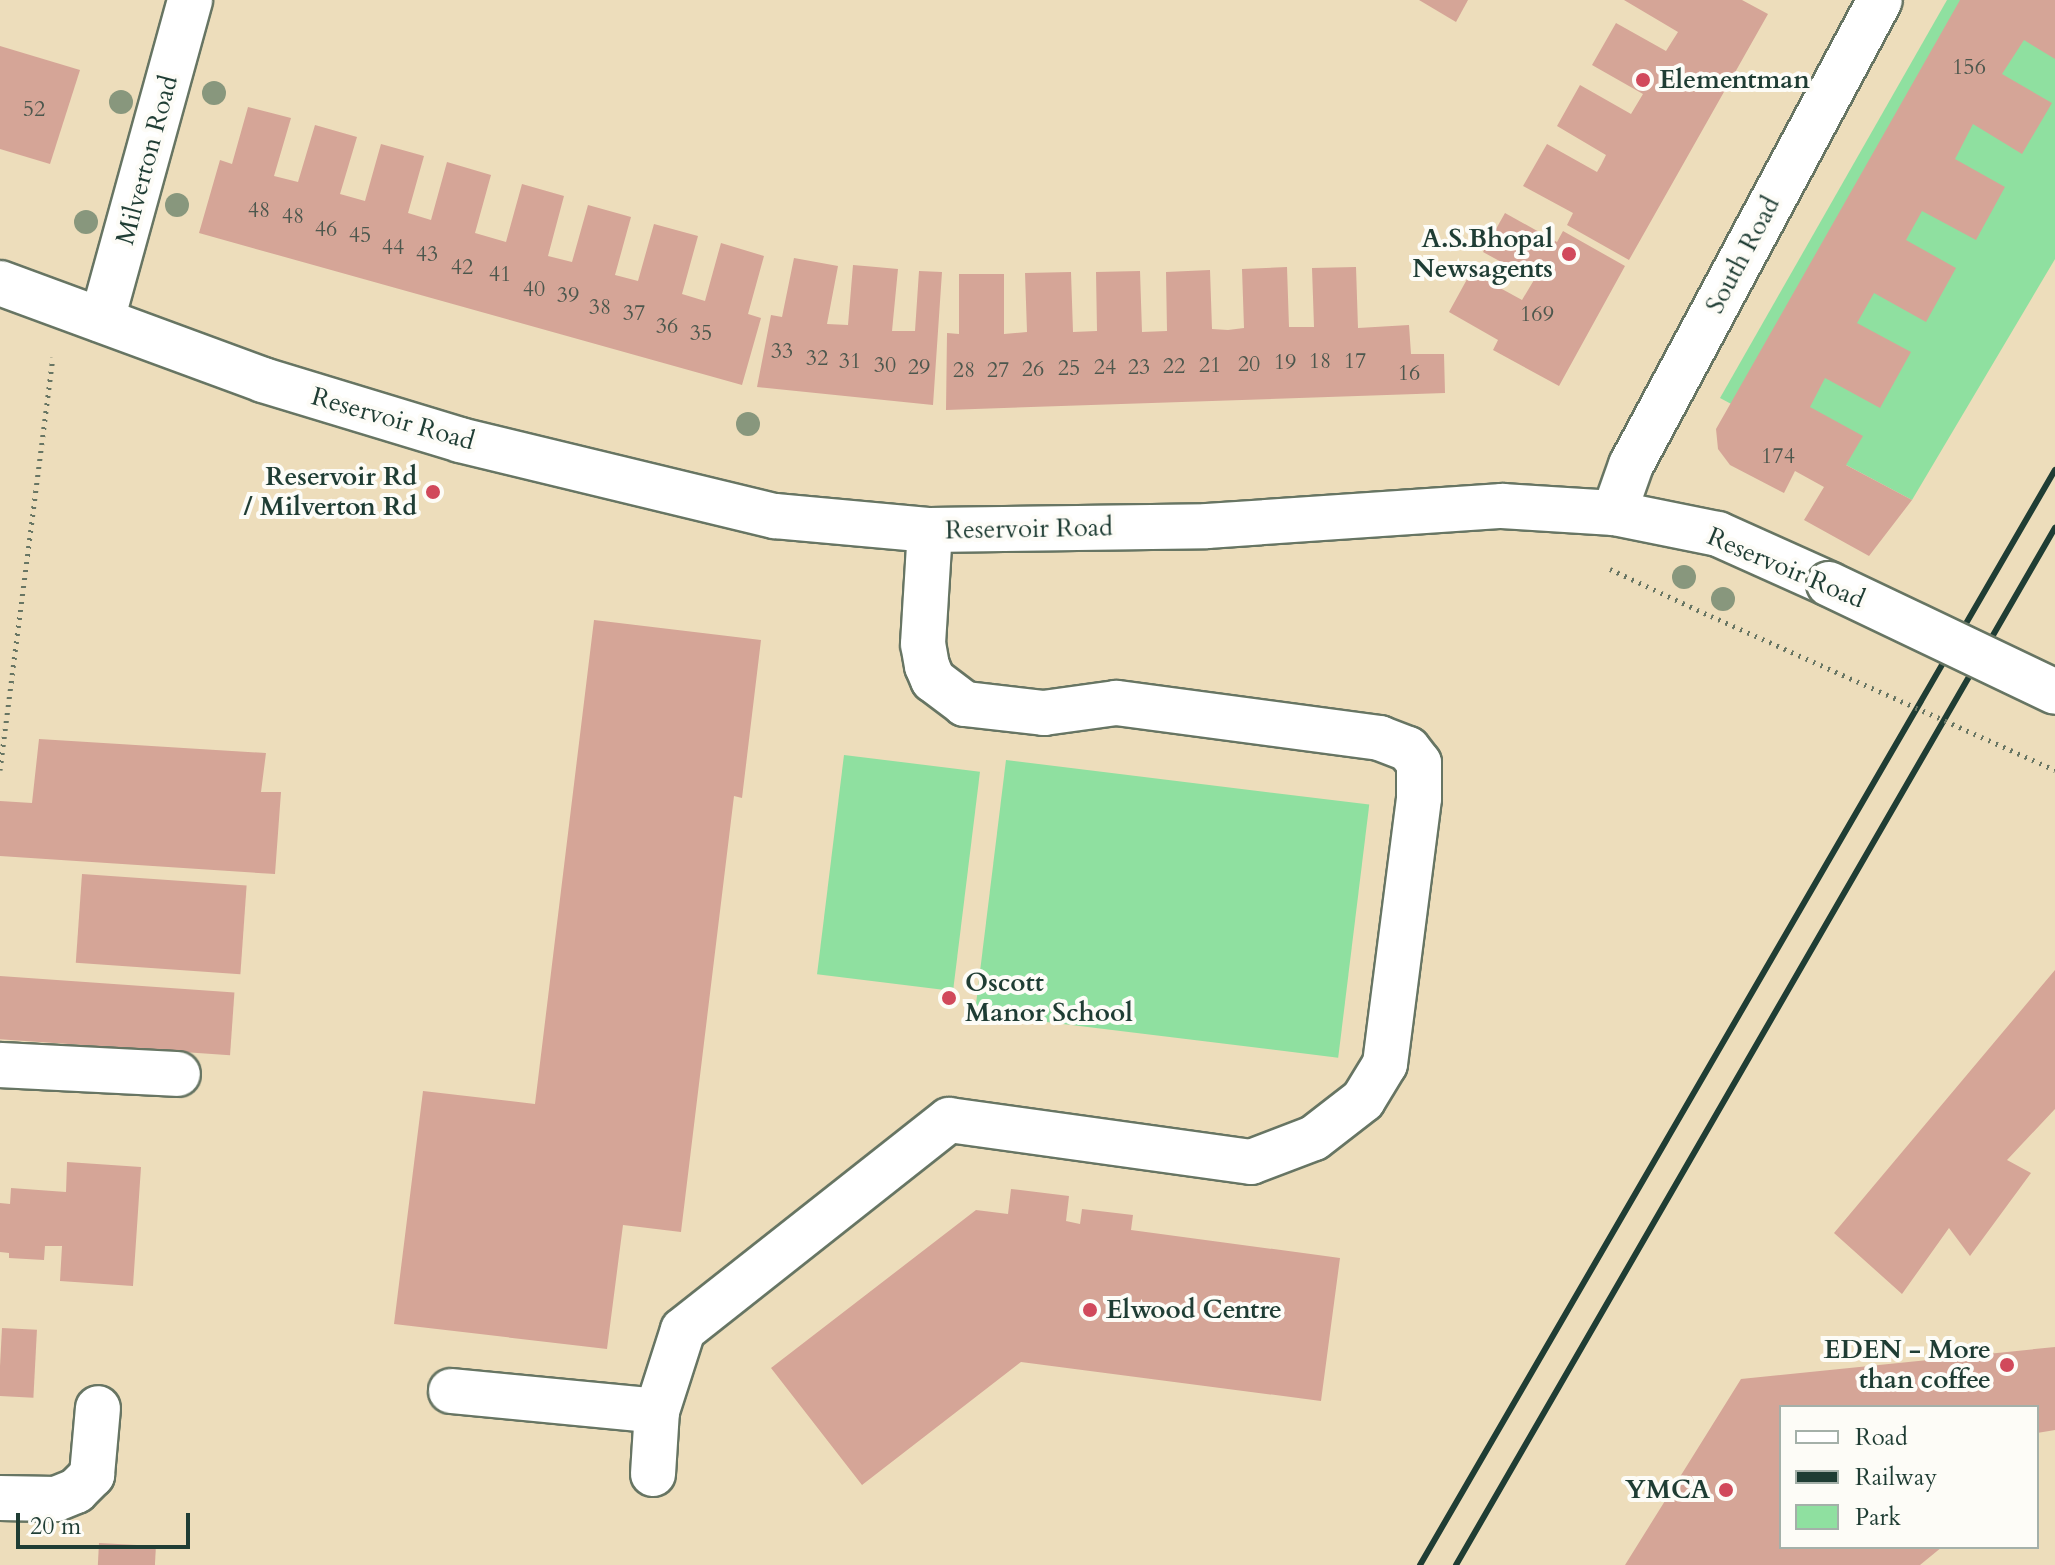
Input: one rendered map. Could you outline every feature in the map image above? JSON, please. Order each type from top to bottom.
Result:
[{"type":"main road","name":"Milverton Road","points":[[102,320],[190,0]]},
{"type":"main road","name":"South Road","points":[[1614,513],[1631,465],[1878,1]]},
{"type":"main road","name":"Reservoir Road","points":[[0,283],[263,380],[460,440],[775,516],[930,530],[1207,526],[1502,506],[1614,513],[1718,534],[2055,692]]},
{"type":"main road","points":[[653,1474],[657,1411],[683,1330],[949,1120],[1251,1162],[1314,1138],[1363,1100],[1385,1064],[1419,798],[1419,763],[1408,749],[1380,738],[1116,703],[1044,713],[965,704],[933,680],[927,666],[923,644],[930,530]]},
{"type":"main road","points":[[0,1065],[178,1074]]},
{"type":"main road","points":[[451,1391],[657,1411]]},
{"type":"main road","points":[[0,1498],[56,1499],[76,1491],[92,1475],[98,1408]]},
{"type":"path","points":[[0,770],[59,304]]},
{"type":"path","points":[[1711,616],[2055,770]]},
{"type":"green space","points":[[1947,0],[2055,0],[2055,259],[1912,500],[1720,398]]},
{"type":"green space","points":[[844,755],[980,772],[953,991],[817,974]]},
{"type":"green space","points":[[1006,760],[1369,805],[1338,1058],[975,1013]]},
{"type":"building","points":[[1419,0],[1468,0],[1456,22]]},
{"type":"building","points":[[1624,0],[1742,0],[1768,14],[1629,260],[1567,225],[1573,213],[1523,186],[1547,144],[1597,172],[1601,165],[1606,155],[1557,126],[1580,85],[1631,114],[1643,94],[1592,65],[1616,23],[1666,51],[1678,32]]},
{"type":"building","points":[[1960,0],[2055,0],[2055,59],[2024,40],[2002,74],[2052,103],[2022,154],[1973,124],[1955,159],[2005,187],[1976,240],[1922,211],[1906,240],[1956,268],[1926,322],[1874,293],[1857,323],[1911,352],[1880,408],[1825,378],[1810,407],[1863,436],[1846,465],[1912,500],[1869,556],[1804,520],[1824,487],[1795,471],[1784,493],[1730,465],[1718,449],[1716,429]]},
{"type":"building","points":[[0,46],[80,70],[50,164],[0,149]]},
{"type":"building","points":[[248,107],[291,118],[274,176],[298,182],[315,125],[357,137],[340,194],[365,201],[381,144],[424,156],[408,213],[431,220],[447,162],[491,175],[475,233],[506,242],[522,184],[564,196],[548,256],[572,262],[588,205],[631,217],[615,275],[638,281],[654,224],[698,236],[682,294],[705,301],[721,243],[764,256],[748,314],[761,318],[742,385],[199,233],[220,160],[232,164]]},
{"type":"building","points":[[1505,213],[1557,242],[1563,231],[1625,266],[1559,386],[1493,350],[1498,340],[1449,312],[1471,272],[1522,300],[1534,280],[1483,252]]},
{"type":"building","points":[[794,258],[838,266],[827,324],[848,325],[853,265],[898,269],[892,331],[915,331],[919,271],[942,272],[933,405],[757,387],[771,315],[782,317]]},
{"type":"building","points":[[1287,267],[1289,327],[1314,327],[1312,268],[1356,267],[1358,328],[1409,325],[1411,354],[1444,354],[1445,393],[946,410],[947,333],[959,334],[959,274],[1004,274],[1004,334],[1027,332],[1025,273],[1071,272],[1073,332],[1097,331],[1096,272],[1140,271],[1142,332],[1167,331],[1166,272],[1210,270],[1212,329],[1228,330],[1244,328],[1242,269]]},
{"type":"building","points":[[594,620],[761,640],[742,798],[734,796],[681,1232],[623,1225],[607,1349],[394,1324],[423,1091],[535,1104]]},
{"type":"building","points":[[39,739],[266,753],[261,792],[281,792],[275,874],[0,856],[0,801],[32,803]]},
{"type":"building","points":[[82,874],[247,886],[240,974],[76,963]]},
{"type":"building","points":[[2055,970],[2055,1109],[2007,1160],[2031,1173],[1970,1256],[1949,1228],[1902,1294],[1834,1233]]},
{"type":"building","points":[[0,976],[234,992],[230,1055],[0,1039]]},
{"type":"building","points":[[67,1162],[141,1167],[133,1286],[60,1281],[62,1246],[45,1246],[44,1260],[9,1258],[9,1253],[0,1252],[0,1203],[10,1204],[11,1188],[66,1192]]},
{"type":"building","name":"Elwood Centre","points":[[1011,1189],[1069,1196],[1066,1221],[1080,1224],[1082,1209],[1133,1215],[1131,1230],[1340,1258],[1321,1401],[1021,1362],[862,1485],[771,1368],[976,1210],[1008,1214]]},
{"type":"building","points":[[2,1328],[37,1330],[33,1398],[0,1396]]},
{"type":"building","name":"YMCA","points":[[2055,1347],[2055,1430],[2039,1433],[2039,1405],[1779,1405],[1779,1549],[1940,1549],[1920,1565],[1625,1565],[1741,1379]]},
{"type":"building","points":[[99,1543],[156,1546],[155,1565],[98,1565]]},
{"type":"railway","points":[[1420,1565],[2055,470]]},
{"type":"railway","points":[[1456,1565],[2055,528]]},
{"type":"place","name":"Elementman","points":[[1643,80]]},
{"type":"place","name":"A.S.Bhopal Newsagents","points":[[1569,254]]},
{"type":"place","name":"Reservoir Rd / Milverton Rd","points":[[433,492]]},
{"type":"place","name":"Oscott Manor School","points":[[949,998]]},
{"type":"place","name":"Elwood Centre","points":[[1090,1310]]},
{"type":"place","name":"EDEN - More than coffee","points":[[2007,1365]]},
{"type":"place","name":"YMCA","points":[[1726,1490]]}]
